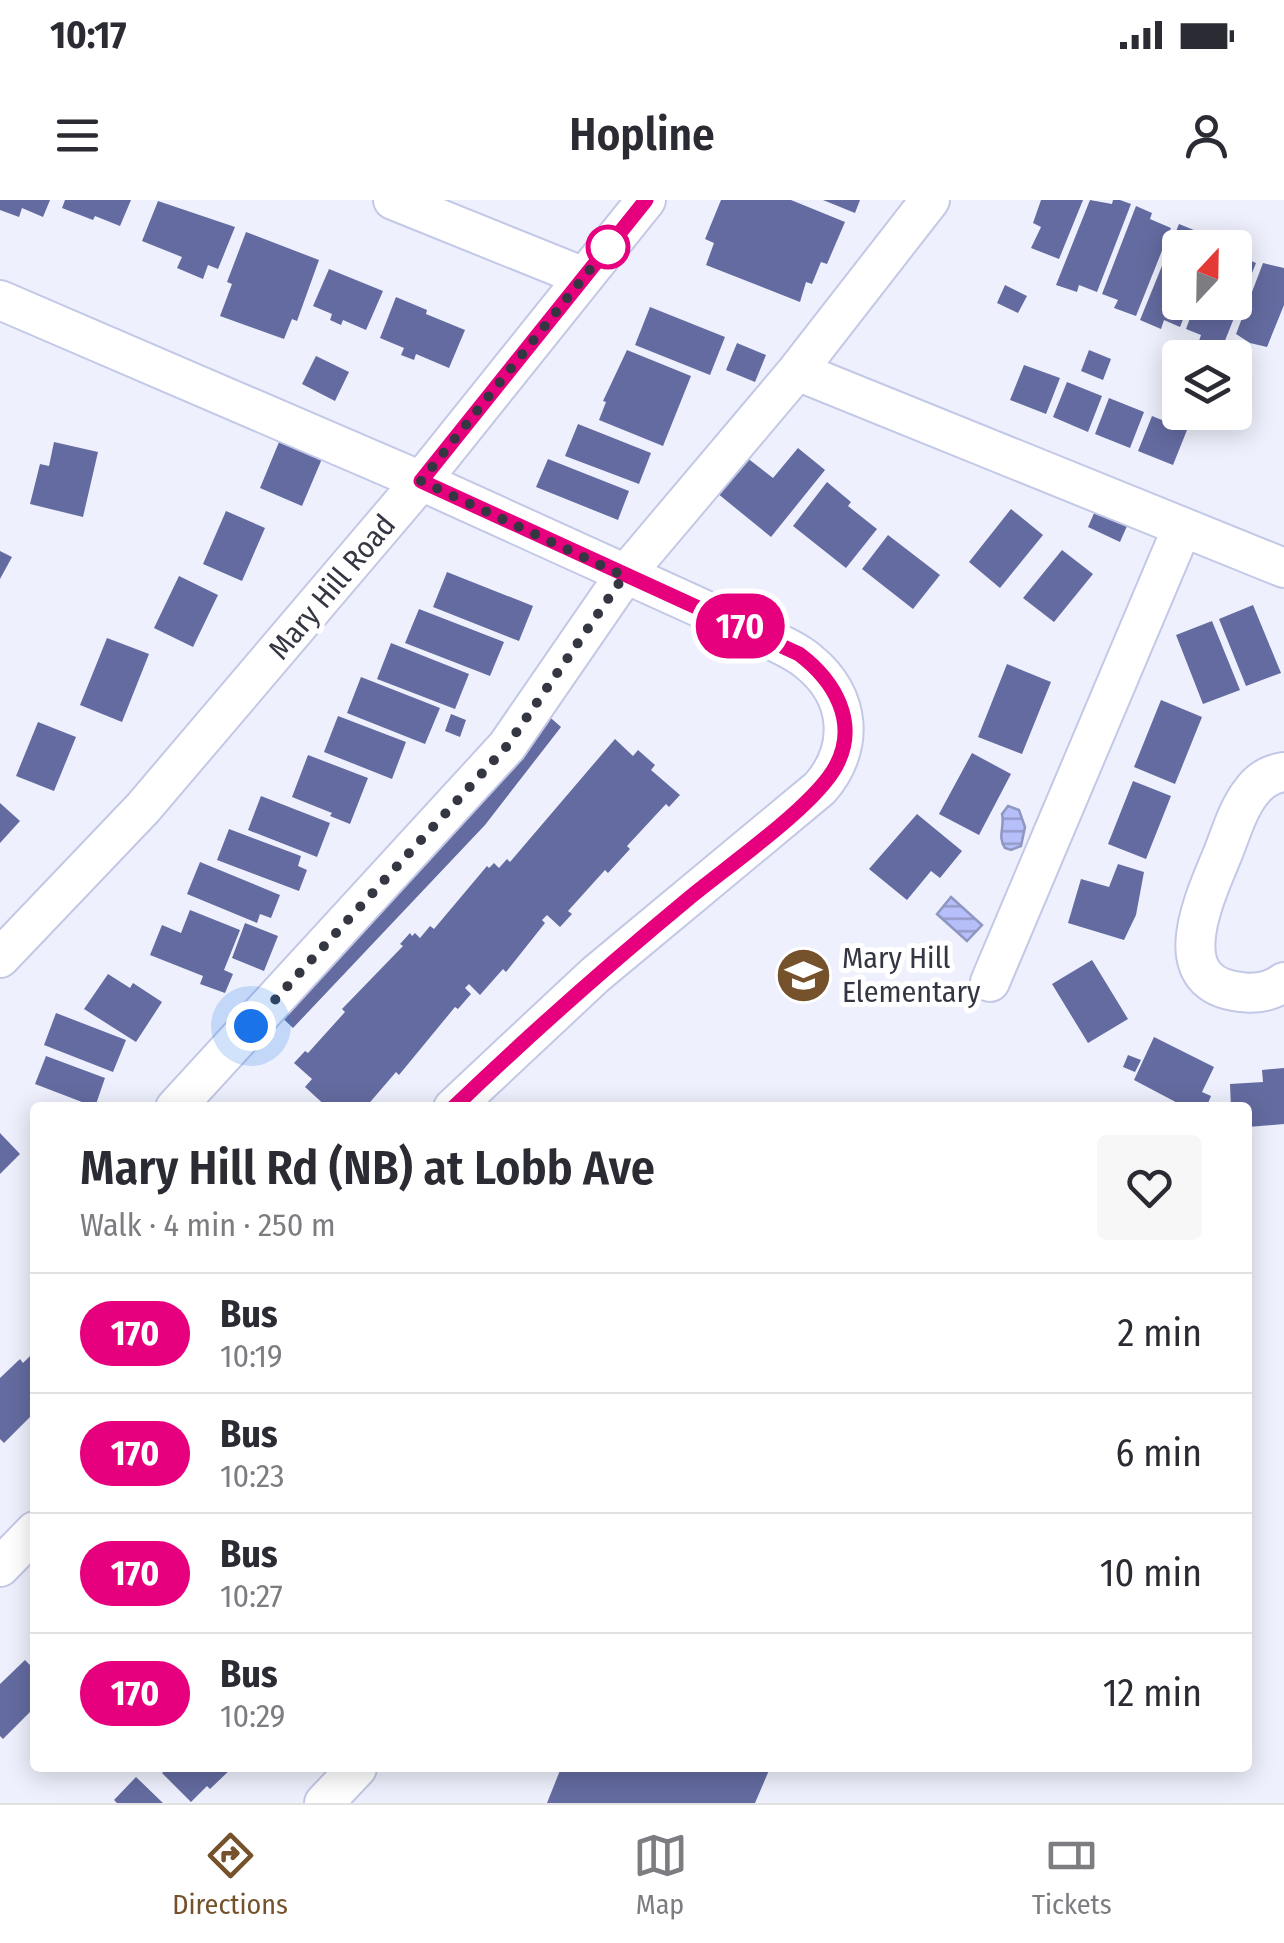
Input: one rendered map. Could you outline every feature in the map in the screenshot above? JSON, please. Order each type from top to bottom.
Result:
[{"type":"street","points":[[393,200],[584,278]]},
{"type":"street","name":"Mary Hill Road","points":[[0,958],[144,808],[421,481],[646,200]]},
{"type":"street","points":[[181,1102],[507,746],[624,576],[797,371],[930,200]]},
{"type":"street","points":[[0,300],[421,481],[760,635],[812,664],[831,686],[842,710],[845,735],[840,757],[828,778],[804,803],[596,975],[459,1102]]},
{"type":"street","points":[[797,371],[1284,568]]},
{"type":"street","points":[[990,982],[1182,528]]},
{"type":"street","points":[[1284,772],[1266,777],[1242,806],[1198,916],[1195,951],[1199,966],[1209,979],[1232,992],[1264,992],[1284,982]]},
{"type":"street","points":[[0,1568],[30,1536]]},
{"type":"street","points":[[324,1803],[353,1772]]},
{"type":"water","points":[[1008,806],[1019,810],[1025,827],[1021,846],[1011,850],[1005,848],[1002,839],[1002,814]]},
{"type":"water","points":[[951,897],[982,925],[967,941],[937,914]]},
{"type":"building","points":[[0,200],[50,200],[43,217],[22,208],[19,217],[0,210]]},
{"type":"building","points":[[65,200],[131,200],[120,226],[62,208]]},
{"type":"building","points":[[721,200],[791,200],[845,222],[827,264],[821,262],[812,284],[806,282],[800,302],[706,265],[714,243],[705,239]]},
{"type":"building","points":[[823,200],[860,200],[855,213]]},
{"type":"building","points":[[1041,200],[1083,200],[1059,259],[1031,248],[1041,227],[1033,223]]},
{"type":"building","points":[[1090,200],[1131,204],[1097,292],[1079,285],[1077,292],[1056,285]]},
{"type":"building","points":[[158,201],[235,227],[218,269],[208,265],[203,279],[177,268],[182,257],[142,241]]},
{"type":"building","points":[[1136,206],[1152,213],[1150,219],[1171,228],[1162,230],[1162,251],[1136,316],[1114,308],[1118,300],[1102,294]]},
{"type":"building","points":[[246,232],[319,260],[297,321],[292,319],[284,339],[220,316],[232,284],[227,282]]},
{"type":"building","points":[[1263,263],[1284,268],[1284,305],[1267,347],[1236,334],[1241,320],[1252,320],[1252,292]]},
{"type":"building","points":[[1162,266],[1161,329],[1140,320]]},
{"type":"building","points":[[329,269],[383,291],[366,330],[343,320],[341,325],[330,320],[332,314],[313,306]]},
{"type":"building","points":[[1005,285],[1027,296],[1018,313],[997,303]]},
{"type":"building","points":[[396,297],[465,330],[449,368],[416,354],[414,360],[401,355],[404,348],[380,338]]},
{"type":"building","points":[[650,307],[725,337],[710,375],[635,345]]},
{"type":"building","points":[[1164,320],[1183,320],[1180,327]]},
{"type":"building","points":[[1189,320],[1233,320],[1225,340],[1199,340],[1201,335],[1186,329]]},
{"type":"building","points":[[737,343],[766,355],[755,382],[726,370]]},
{"type":"building","points":[[627,350],[691,376],[663,446],[599,420],[606,402],[603,401]]},
{"type":"building","points":[[1089,350],[1111,359],[1103,380],[1081,371]]},
{"type":"building","points":[[316,356],[349,372],[335,401],[302,384]]},
{"type":"building","points":[[1024,365],[1060,378],[1046,414],[1010,400]]},
{"type":"building","points":[[1067,382],[1102,396],[1088,432],[1053,417]]},
{"type":"building","points":[[1109,398],[1144,412],[1130,448],[1095,434]]},
{"type":"building","points":[[1152,416],[1162,420],[1162,430],[1187,430],[1173,465],[1138,451]]},
{"type":"building","points":[[578,424],[651,453],[639,484],[565,456]]},
{"type":"building","points":[[284,430],[327,447],[302,506],[260,488]]},
{"type":"building","points":[[54,442],[98,452],[83,517],[30,504],[40,464],[49,466]]},
{"type":"building","points":[[798,448],[825,470],[771,537],[717,493],[746,457],[773,478]]},
{"type":"building","points":[[548,459],[629,491],[618,520],[536,487]]},
{"type":"building","points":[[827,482],[851,502],[848,506],[877,529],[846,568],[793,526]]},
{"type":"building","points":[[1011,509],[1043,535],[1000,588],[969,562]]},
{"type":"building","points":[[226,511],[265,528],[242,581],[203,564]]},
{"type":"building","points":[[1095,511],[1127,526],[1120,542],[1088,527]]},
{"type":"building","points":[[888,535],[940,575],[913,609],[862,569]]},
{"type":"building","points":[[1062,550],[1093,574],[1054,622],[1023,598]]},
{"type":"building","points":[[0,551],[12,557],[0,579]]},
{"type":"building","points":[[447,572],[533,606],[519,641],[433,607]]},
{"type":"building","points":[[179,576],[218,595],[193,647],[154,628]]},
{"type":"building","points":[[1253,605],[1281,673],[1246,686],[1219,619]]},
{"type":"building","points":[[419,609],[504,642],[490,676],[405,643]]},
{"type":"building","points":[[1212,621],[1240,690],[1203,704],[1176,635]]},
{"type":"building","points":[[107,638],[149,654],[122,722],[80,705]]},
{"type":"building","points":[[391,643],[469,674],[455,709],[377,679]]},
{"type":"building","points":[[1007,664],[1051,682],[1022,754],[978,737]]},
{"type":"building","points":[[361,677],[440,708],[425,744],[347,713]]},
{"type":"building","points":[[1161,700],[1202,717],[1175,784],[1134,767]]},
{"type":"building","points":[[544,712],[561,727],[485,825],[293,1028],[274,1010]]},
{"type":"building","points":[[451,714],[466,720],[460,737],[445,731]]},
{"type":"building","points":[[338,716],[406,742],[392,779],[324,752]]},
{"type":"building","points":[[38,722],[76,737],[54,791],[16,776]]},
{"type":"building","points":[[615,739],[633,756],[638,750],[655,765],[651,770],[680,795],[669,807],[666,804],[627,846],[630,849],[608,873],[605,870],[568,911],[572,914],[560,927],[547,915],[542,920],[545,923],[506,972],[503,969],[480,995],[469,984],[465,988],[471,994],[370,1102],[321,1102],[305,1087],[312,1079],[294,1063],[345,1012],[342,1009],[403,946],[400,944],[410,933],[420,938],[430,926],[434,929],[487,866],[494,863],[499,868],[507,859],[510,862]]},
{"type":"building","points":[[972,753],[1011,774],[979,835],[939,814]]},
{"type":"building","points":[[308,755],[368,778],[350,824],[292,797]]},
{"type":"building","points":[[1133,781],[1171,796],[1146,859],[1108,844]]},
{"type":"building","points":[[261,796],[330,823],[317,857],[248,830]]},
{"type":"building","points":[[0,803],[20,821],[0,843]]},
{"type":"building","points":[[917,814],[962,851],[940,878],[931,871],[907,900],[869,869]]},
{"type":"building","points":[[229,829],[301,856],[298,866],[307,870],[299,891],[217,860]]},
{"type":"building","points":[[200,862],[280,895],[271,918],[260,914],[257,923],[187,894]]},
{"type":"building","points":[[1118,864],[1144,872],[1136,915],[1124,940],[1068,923],[1081,879],[1109,887]]},
{"type":"building","points":[[190,910],[240,930],[224,970],[233,974],[225,993],[200,984],[203,976],[150,955],[162,925],[181,933]]},
{"type":"building","points":[[245,923],[278,936],[264,971],[232,958]]},
{"type":"building","points":[[1092,960],[1128,1019],[1088,1043],[1052,984]]},
{"type":"building","points":[[108,974],[130,988],[133,983],[162,1002],[136,1042],[84,1009]]},
{"type":"building","points":[[56,1013],[126,1040],[113,1072],[44,1045]]},
{"type":"building","points":[[1154,1037],[1214,1067],[1202,1092],[1211,1096],[1208,1102],[1176,1102],[1134,1080]]},
{"type":"building","points":[[1128,1055],[1141,1060],[1135,1072],[1123,1067]]},
{"type":"building","points":[[46,1056],[105,1078],[97,1102],[82,1102],[35,1084]]},
{"type":"building","points":[[1284,1068],[1284,1124],[1252,1127],[1252,1102],[1231,1102],[1230,1084],[1263,1082],[1262,1070]]},
{"type":"building","points":[[0,1133],[20,1154],[0,1174]]},
{"type":"building","points":[[30,1356],[30,1417],[4,1443],[0,1439],[0,1378],[20,1359],[23,1363]]},
{"type":"building","points":[[25,1660],[30,1665],[30,1712],[3,1739],[0,1736],[0,1684]]},
{"type":"building","points":[[163,1772],[228,1772],[191,1802]]},
{"type":"building","points":[[559,1772],[768,1772],[755,1803],[547,1803]]},
{"type":"building","points":[[136,1777],[163,1803],[117,1803],[114,1800]]},
{"type":"bus line","name":"170","points":[[459,1102],[596,975],[804,803],[835,768],[843,746],[845,722],[838,697],[822,673],[799,654],[421,481],[646,200]]},
{"type":"place","name":"Mary Hill Elementary","points":[[803,975]]},
{"type":"route","points":[[251,1026],[507,746],[624,576],[421,481],[608,247]]}]
